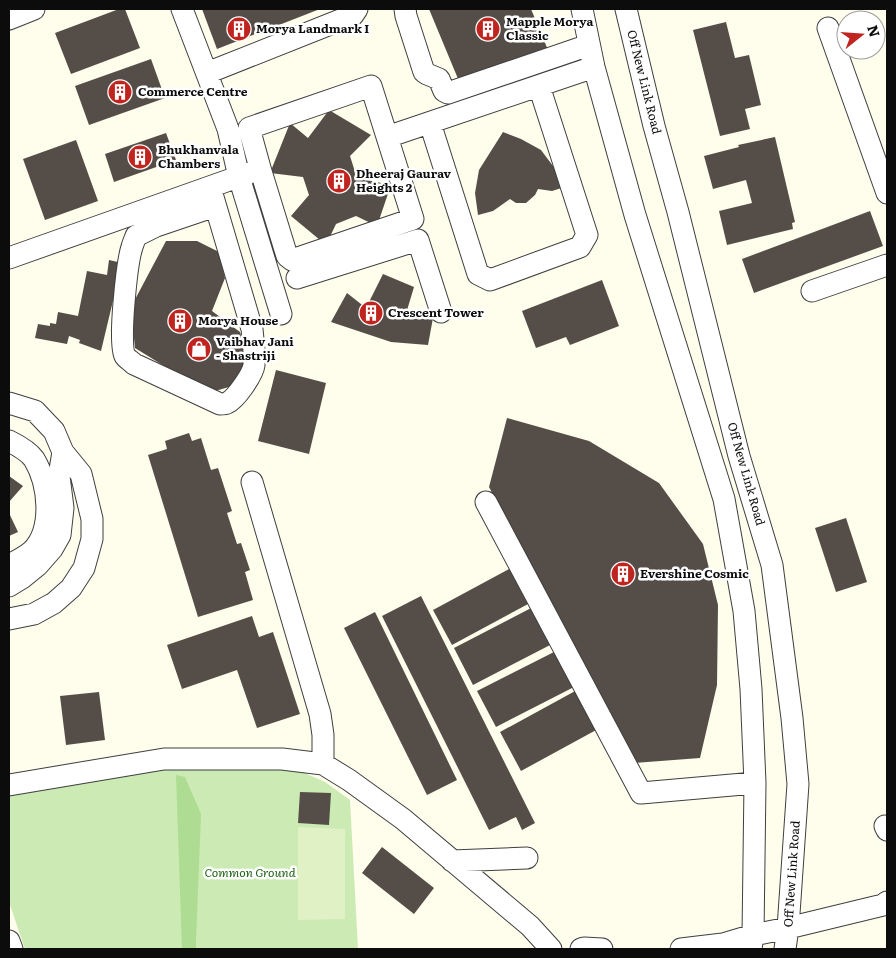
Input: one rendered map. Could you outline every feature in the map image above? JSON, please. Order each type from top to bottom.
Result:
[{"type":"street","points":[[9,19],[34,9]]},
{"type":"street","points":[[182,9],[228,129],[238,176],[281,314]]},
{"type":"street","points":[[207,74],[353,15],[357,9]]},
{"type":"street","points":[[406,9],[406,16],[424,72],[439,79],[444,91],[448,93],[589,45]]},
{"type":"street","points":[[582,9],[594,67],[635,215],[724,499],[744,611],[751,689],[755,783],[752,942]]},
{"type":"street","name":"Off New Link Road","points":[[626,9],[654,126],[678,212],[739,456],[772,565],[792,718],[798,784],[785,949]]},
{"type":"street","points":[[828,28],[887,193]]},
{"type":"street","points":[[387,137],[594,67]]},
{"type":"street","points":[[413,219],[292,260],[287,256],[249,128],[371,86],[413,219],[441,312]]},
{"type":"street","points":[[430,123],[478,274],[490,280],[580,247],[587,235],[539,86]]},
{"type":"street","points":[[212,196],[252,329],[254,346],[254,367],[245,383],[233,398],[227,403],[220,404],[134,364],[125,356],[122,328],[129,260],[136,236],[212,196],[238,176],[260,168]]},
{"type":"street","points":[[9,258],[212,196]]},
{"type":"street","points":[[297,278],[418,240]]},
{"type":"street","points":[[812,292],[887,266]]},
{"type":"street","points":[[9,403],[34,411],[54,431],[63,452],[81,474],[92,519],[92,539],[84,568],[71,588],[54,603],[34,614],[9,619]]},
{"type":"street","points":[[9,441],[33,458],[47,498],[47,514],[41,537],[33,550],[9,565]]},
{"type":"street","points":[[9,586],[38,565],[52,549],[60,535],[63,508],[59,476],[63,452]]},
{"type":"street","points":[[252,482],[320,714],[324,735],[323,764]]},
{"type":"street","points":[[486,502],[641,793],[755,783]]},
{"type":"street","points":[[9,785],[164,759],[282,759],[323,764],[349,780],[403,819],[530,926],[551,949]]},
{"type":"street","points":[[452,861],[527,858]]},
{"type":"street","points":[[681,949],[752,942],[788,928],[883,905],[887,902]]},
{"type":"street","points":[[9,941],[12,949]]},
{"type":"street","points":[[581,949],[602,949]]},
{"type":"green space","name":"Common Ground","points":[[282,763],[325,782],[350,800],[358,949],[25,949],[9,902],[9,790],[163,765]]},
{"type":"green space","points":[[176,775],[185,777],[201,814],[196,949],[182,949]]},
{"type":"green space","points":[[298,827],[345,829],[345,919],[298,920]]},
{"type":"building","points":[[119,9],[125,9],[140,48],[71,74],[55,33]]},
{"type":"building","name":"Morya Landmark I","points":[[202,9],[320,9],[217,49]]},
{"type":"building","name":"Mapple Morya Classic","points":[[429,9],[531,9],[548,50],[461,86]]},
{"type":"building","points":[[726,22],[735,58],[749,55],[761,105],[745,109],[750,129],[720,136],[693,30]]},
{"type":"building","name":"Commerce Centre","points":[[151,59],[165,98],[89,125],[75,86]]},
{"type":"building","name":"Dheeraj Gaurav Heights 2","points":[[329,110],[371,135],[350,156],[357,178],[391,185],[377,226],[356,216],[336,224],[326,245],[291,216],[309,195],[303,177],[270,173],[290,123],[308,138]]},
{"type":"building","points":[[503,132],[541,150],[568,186],[552,191],[538,189],[535,195],[526,203],[516,203],[510,199],[493,211],[478,215],[475,193],[479,170]]},
{"type":"building","name":"Bhukhanvala Chambers","points":[[166,133],[176,160],[114,182],[105,154]]},
{"type":"building","points":[[775,137],[795,222],[792,223],[793,229],[727,245],[719,211],[752,203],[746,180],[713,189],[704,156],[739,147],[738,145]]},
{"type":"building","points":[[76,140],[98,201],[45,220],[23,159]]},
{"type":"building","points":[[870,211],[883,246],[754,293],[742,259]]},
{"type":"building","name":"Morya House","points":[[166,241],[197,241],[219,252],[225,278],[212,311],[240,332],[248,359],[236,385],[208,393],[135,348],[131,307]]},
{"type":"building","points":[[109,260],[122,263],[101,351],[79,343],[80,340],[69,336],[67,344],[35,338],[38,324],[50,326],[50,323],[56,324],[58,312],[78,316],[87,271],[107,275]]},
{"type":"building","name":"Crescent Tower","points":[[383,274],[414,287],[405,317],[433,318],[428,345],[391,342],[331,322],[347,293],[366,308]]},
{"type":"building","points":[[602,280],[619,326],[570,345],[566,337],[536,348],[522,311]]},
{"type":"building","points":[[276,370],[326,383],[309,454],[258,441]]},
{"type":"building","name":"Evershine Cosmic","points":[[507,418],[589,441],[659,483],[703,544],[718,605],[717,685],[700,758],[634,763],[489,487]]},
{"type":"building","points":[[189,433],[192,441],[201,438],[211,470],[218,468],[232,511],[227,513],[237,544],[241,543],[250,570],[245,572],[253,600],[198,617],[148,455],[167,449],[165,441]]},
{"type":"building","points":[[9,476],[23,486],[9,502]]},
{"type":"building","points":[[9,513],[18,532],[9,536]]},
{"type":"building","points":[[846,518],[867,582],[836,592],[815,528]]},
{"type":"building","points":[[511,568],[530,603],[452,645],[433,610]]},
{"type":"building","points":[[421,596],[535,823],[522,830],[516,817],[489,830],[382,616]]},
{"type":"building","points":[[535,606],[554,643],[473,685],[454,648]]},
{"type":"building","points":[[375,612],[457,780],[427,795],[344,628]]},
{"type":"building","points":[[252,616],[259,637],[273,632],[300,714],[257,728],[237,670],[182,689],[167,645]]},
{"type":"building","points":[[556,651],[574,687],[496,727],[477,691]]},
{"type":"building","points":[[577,690],[598,729],[521,771],[500,732]]},
{"type":"building","points":[[99,692],[105,740],[66,745],[60,696]]},
{"type":"building","points":[[300,792],[331,793],[329,825],[298,823]]},
{"type":"building","points":[[382,847],[434,888],[414,914],[362,873]]},
{"type":"place","name":"Morya Landmark I","points":[[239,29]]},
{"type":"place","name":"Mapple Morya Classic","points":[[488,29]]},
{"type":"place","name":"Commerce Centre","points":[[120,92]]},
{"type":"place","name":"Bhukhanvala Chambers","points":[[140,157]]},
{"type":"place","name":"Dheeraj Gaurav Heights 2","points":[[339,181]]},
{"type":"place","name":"Crescent Tower","points":[[371,313]]},
{"type":"place","name":"Morya House","points":[[180,321]]},
{"type":"place","name":"Vaibhav Jani - Shastriji","points":[[199,349]]},
{"type":"place","name":"Evershine Cosmic","points":[[623,574]]}]
